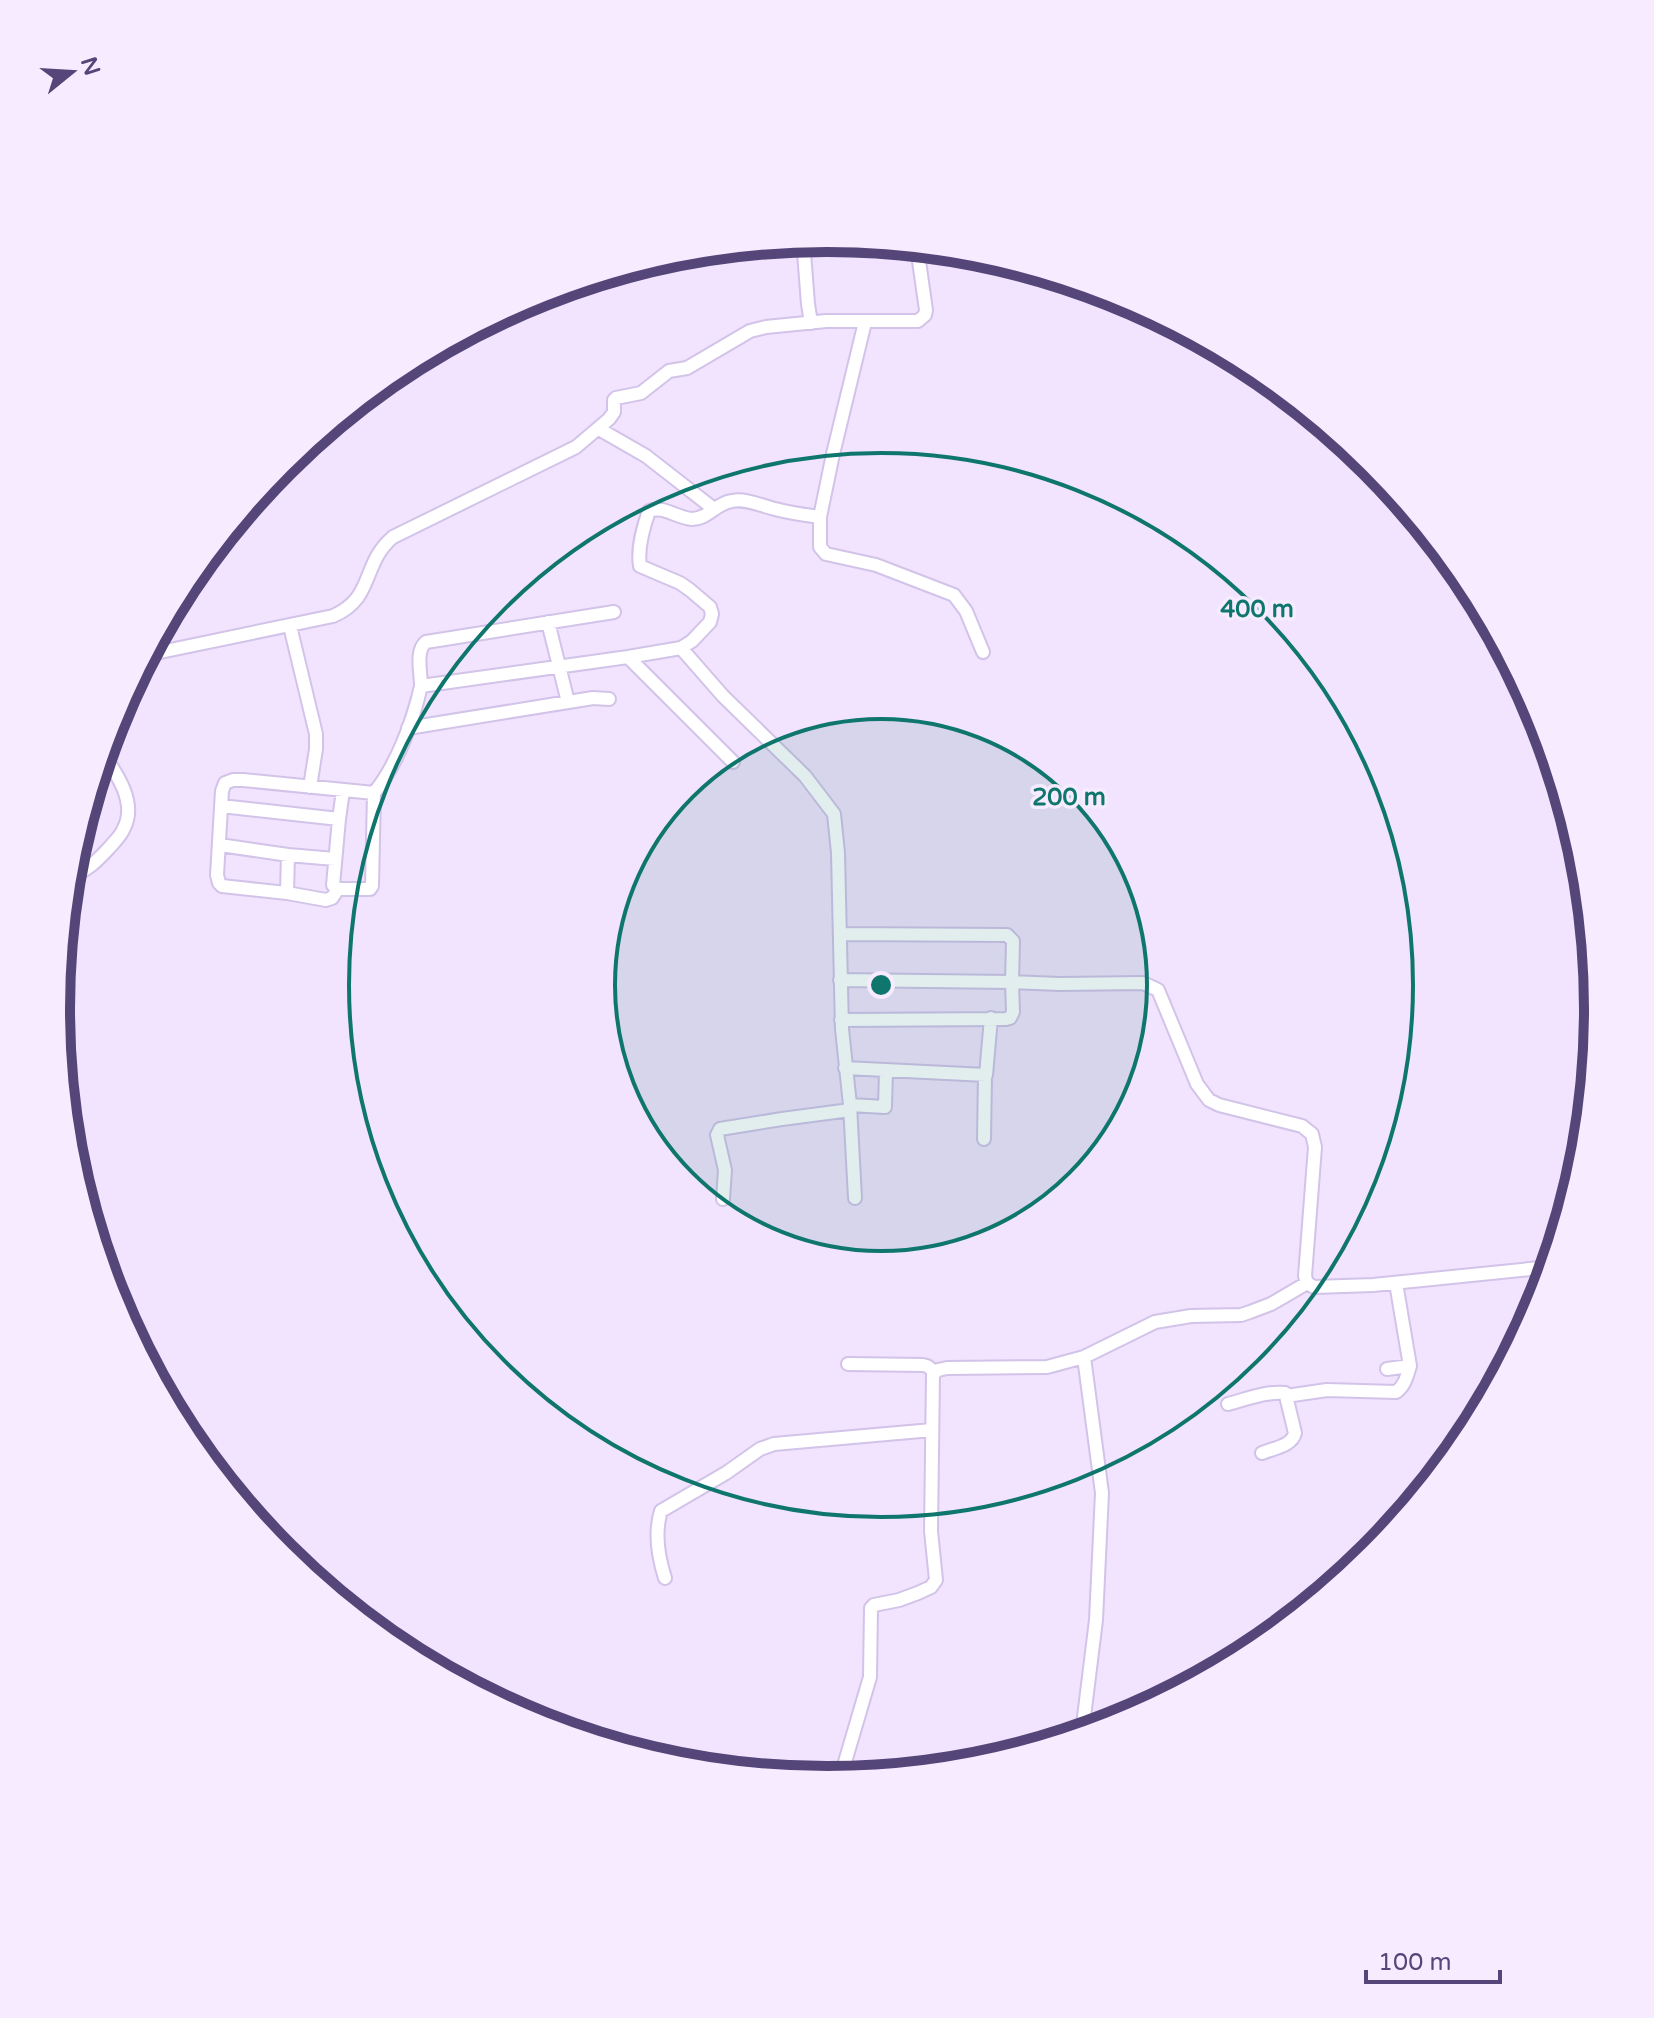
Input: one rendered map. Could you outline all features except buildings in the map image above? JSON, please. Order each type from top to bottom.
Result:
[{"type":"street","points":[[804,253],[811,323]]},
{"type":"street","points":[[159,652],[290,626],[345,611],[361,595],[383,544],[393,537],[576,447],[614,412],[616,398],[641,393],[669,371],[684,369],[750,331],[811,323],[913,322],[921,319],[925,315],[918,257]]},
{"type":"street","points":[[865,322],[820,517],[820,547],[826,554],[876,565],[954,595],[966,611],[983,652]]},
{"type":"street","points":[[599,429],[646,456],[714,509]]},
{"type":"street","points":[[421,686],[628,657],[681,648],[692,641],[710,622],[710,607],[680,583],[640,566],[641,538],[649,511],[654,509],[694,519],[731,501],[743,501],[820,517]]},
{"type":"street","points":[[343,791],[333,885],[338,889],[370,889],[374,793],[414,713],[421,686],[419,650],[422,644],[614,612]]},
{"type":"street","points":[[548,622],[568,702]]},
{"type":"street","points":[[290,626],[316,734],[310,787]]},
{"type":"street","points":[[681,648],[723,696],[805,776],[834,814],[838,844],[841,1020],[855,1198]]},
{"type":"street","points":[[628,657],[733,762]]},
{"type":"street","points":[[408,728],[601,697],[609,699]]},
{"type":"street","points":[[83,872],[121,834],[129,813],[119,778],[110,765]]},
{"type":"street","points":[[338,889],[332,898],[326,900],[222,886],[217,875],[223,787],[233,780],[374,793]]},
{"type":"street","points":[[221,806],[339,819]]},
{"type":"street","points":[[220,845],[335,859]]},
{"type":"street","points":[[287,893],[288,855]]},
{"type":"street","points":[[840,934],[1007,935],[1013,941],[1013,1012],[1010,1018],[841,1020]]},
{"type":"street","points":[[840,980],[1143,983],[1152,986],[1158,990],[1197,1084],[1209,1100],[1302,1126],[1314,1138],[1307,1283],[1317,1288],[1396,1283],[1538,1268]]},
{"type":"street","points":[[984,1139],[985,1075],[988,1072],[991,1018]]},
{"type":"street","points":[[845,1068],[985,1075]]},
{"type":"street","points":[[723,1199],[725,1170],[717,1135],[720,1129],[850,1108],[885,1107],[886,1070]]},
{"type":"street","points":[[845,1765],[870,1677],[871,1608],[918,1593],[931,1587],[936,1580],[931,1531],[932,1376],[935,1372],[947,1368],[1041,1368],[1084,1357],[1148,1324],[1191,1316],[1241,1315],[1271,1304],[1307,1283]]},
{"type":"street","points":[[1286,1396],[1327,1390],[1396,1392],[1400,1389],[1410,1366],[1396,1283]]},
{"type":"street","points":[[1084,1357],[1102,1493],[1096,1620],[1084,1721]]},
{"type":"street","points":[[848,1364],[923,1365],[935,1372]]},
{"type":"street","points":[[1387,1369],[1410,1366]]},
{"type":"street","points":[[1228,1404],[1261,1395],[1285,1393],[1294,1438],[1288,1444],[1262,1453]]},
{"type":"street","points":[[665,1578],[658,1556],[661,1511],[760,1449],[774,1444],[932,1430]]}]
